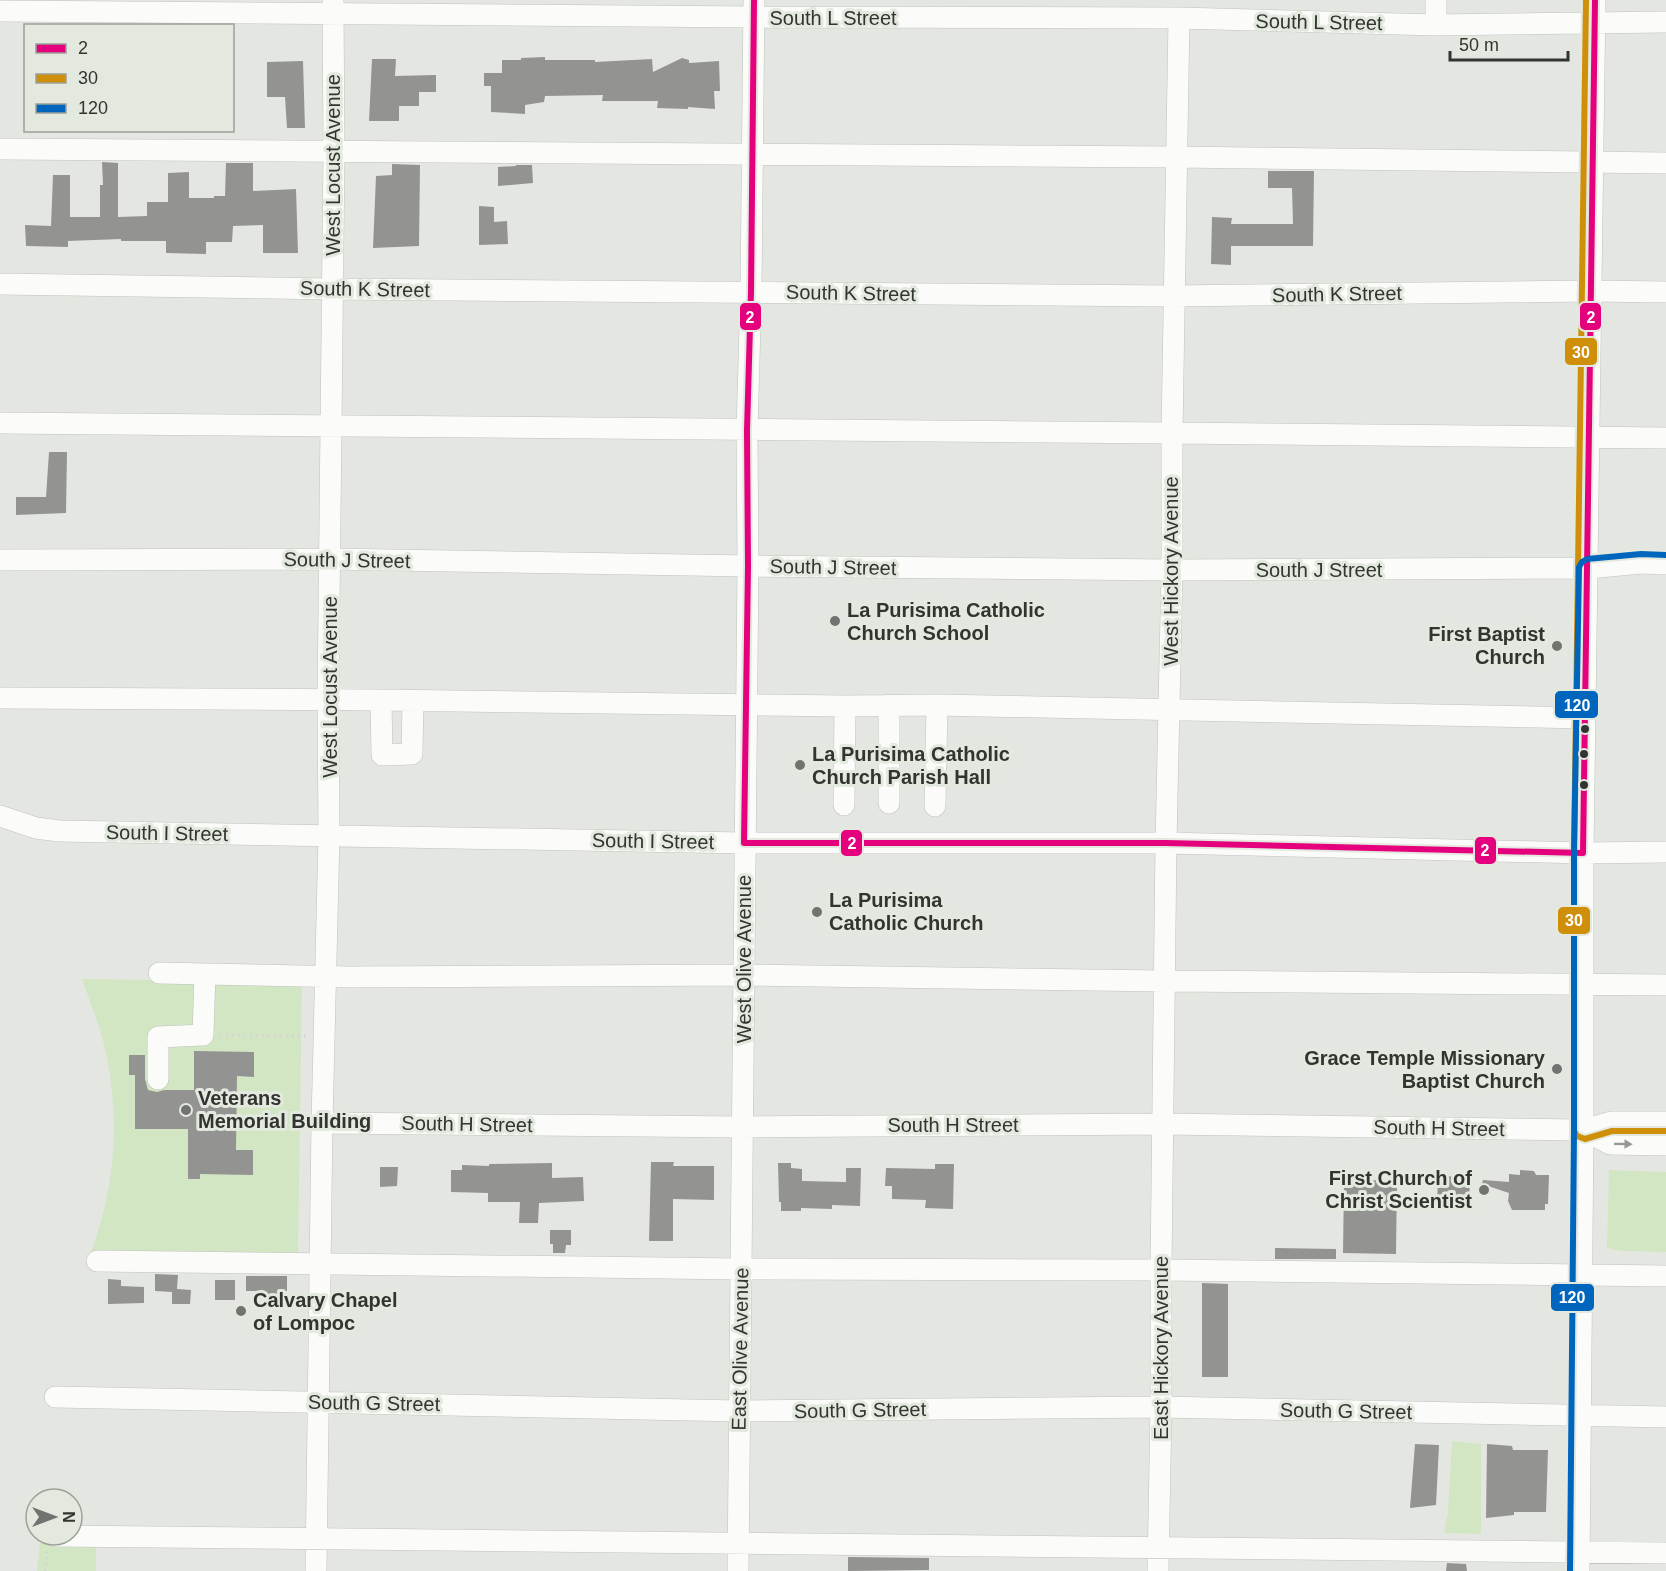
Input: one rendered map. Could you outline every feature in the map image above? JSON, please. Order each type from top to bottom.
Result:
[{"type":"street","points":[[1436,0],[1436,25]]},
{"type":"street","points":[[1579,1562],[1583,853],[1595,0]]},
{"type":"street","name":"South L Street","points":[[0,11],[333,7],[754,9],[1436,25],[1666,22]]},
{"type":"street","name":"West Locust Avenue","points":[[316,1571],[322,1264],[322,1123],[329,836],[333,7]]},
{"type":"street","name":"West Olive Avenue","points":[[743,1126],[747,430],[754,9]]},
{"type":"street","name":"West Hickory Avenue","points":[[1164,1124],[1164,981],[1179,18]]},
{"type":"street","points":[[0,149],[1176,157],[1666,163]]},
{"type":"street","name":"South K Street","points":[[0,284],[1174,296],[1666,292]]},
{"type":"street","points":[[0,423],[1666,438]]},
{"type":"street","name":"South J Street","points":[[0,560],[331,559],[1172,570],[1588,568],[1642,563],[1666,564]]},
{"type":"street","points":[[0,698],[937,705],[1585,718]]},
{"type":"street","points":[[381,700],[382,755],[412,754],[413,701]]},
{"type":"street","points":[[889,705],[889,803]]},
{"type":"street","points":[[935,806],[937,705]]},
{"type":"street","points":[[844,805],[845,706]]},
{"type":"street","name":"South I Street","points":[[0,816],[36,828],[58,831],[744,843],[1166,843],[1583,853],[1666,852]]},
{"type":"street","points":[[159,973],[326,977],[744,975],[1582,986],[1666,985]]},
{"type":"street","points":[[158,1079],[158,1037],[203,1035],[206,974]]},
{"type":"street","name":"South H Street","points":[[322,1123],[743,1126],[1164,1124],[1583,1130],[1611,1122],[1666,1122]]},
{"type":"street","name":"East Hickory Avenue","points":[[1158,1571],[1164,1124]]},
{"type":"street","name":"East Olive Avenue","points":[[738,1571],[743,1126]]},
{"type":"street","name":"South H Street","points":[[1583,1130],[1610,1144],[1666,1145]]},
{"type":"street","points":[[97,1262],[1666,1276]]},
{"type":"street","name":"South G Street","points":[[55,1397],[739,1411],[1161,1407],[1666,1417]]},
{"type":"street","points":[[84,1536],[1157,1547],[1579,1562],[1666,1553]]},
{"type":"path","points":[[203,1035],[324,1036]]},
{"type":"green space","points":[[82,979],[302,982],[298,1255],[91,1254],[108,1191],[113,1153],[114,1115],[105,1048]]},
{"type":"green space","points":[[1609,1170],[1666,1172],[1666,1252],[1622,1251],[1607,1248]]},
{"type":"green space","points":[[1452,1441],[1481,1444],[1481,1534],[1444,1533],[1448,1512]]},
{"type":"green space","points":[[84,1543],[96,1543],[96,1571],[37,1571],[39,1547],[84,1547]]},
{"type":"building","points":[[545,57],[545,60],[595,60],[595,62],[652,59],[653,72],[682,58],[689,60],[689,63],[719,61],[720,91],[714,91],[715,109],[657,108],[658,101],[602,101],[603,95],[545,96],[544,102],[525,105],[525,114],[491,112],[491,86],[484,86],[484,73],[502,73],[502,60]]},
{"type":"building","points":[[372,59],[396,59],[395,76],[436,75],[436,92],[419,92],[419,106],[399,106],[399,121],[369,121]]},
{"type":"building","points":[[303,61],[305,128],[287,128],[285,97],[267,97],[267,62]]},
{"type":"building","points":[[102,162],[118,163],[118,217],[147,216],[147,202],[168,202],[168,173],[189,172],[189,198],[214,198],[214,196],[225,196],[226,163],[253,163],[253,191],[296,189],[298,253],[263,253],[263,225],[233,226],[232,242],[206,242],[206,254],[166,253],[166,241],[121,241],[121,239],[68,241],[68,247],[26,246],[25,225],[51,226],[53,175],[70,175],[70,217],[100,217],[100,185],[103,185]]},
{"type":"building","points":[[392,164],[420,165],[419,246],[373,248],[376,176],[392,175]]},
{"type":"building","points":[[532,165],[533,183],[498,186],[498,167]]},
{"type":"building","points":[[1268,171],[1314,171],[1313,246],[1231,246],[1231,265],[1211,264],[1212,217],[1232,218],[1231,224],[1293,224],[1292,188],[1268,188]]},
{"type":"building","points":[[479,206],[494,207],[494,222],[507,221],[508,244],[479,245]]},
{"type":"building","points":[[49,452],[67,452],[66,513],[16,515],[16,497],[46,497]]},
{"type":"building","name":"Veterans Memorial Building","points":[[194,1051],[254,1052],[254,1077],[237,1076],[236,1150],[253,1150],[253,1175],[200,1174],[200,1179],[188,1179],[188,1129],[135,1129],[135,1075],[129,1075],[129,1055],[145,1055],[145,1079],[148,1090],[157,1092],[194,1090]]},
{"type":"building","points":[[651,1162],[674,1162],[673,1166],[714,1166],[714,1200],[673,1199],[673,1241],[649,1241]]},
{"type":"building","points":[[552,1163],[552,1178],[583,1177],[584,1201],[539,1203],[538,1223],[519,1223],[520,1202],[488,1202],[488,1193],[451,1192],[451,1170],[462,1170],[462,1165]]},
{"type":"building","points":[[778,1163],[791,1163],[791,1168],[802,1169],[802,1181],[846,1182],[846,1168],[861,1168],[860,1206],[832,1205],[832,1209],[801,1208],[801,1211],[781,1211]]},
{"type":"building","points":[[935,1164],[954,1164],[953,1209],[925,1208],[926,1200],[892,1199],[892,1186],[885,1186],[886,1168],[935,1169]]},
{"type":"building","points":[[380,1167],[398,1167],[397,1186],[380,1187]]},
{"type":"building","points":[[1520,1170],[1534,1171],[1536,1175],[1549,1175],[1548,1204],[1545,1204],[1545,1210],[1512,1210],[1508,1201],[1509,1193],[1482,1184],[1483,1180],[1509,1182],[1509,1174],[1520,1175]]},
{"type":"building","points":[[1438,1176],[1470,1177],[1469,1206],[1437,1206]]},
{"type":"building","points":[[1397,1180],[1396,1254],[1343,1253],[1344,1181]]},
{"type":"building","points":[[550,1230],[571,1230],[571,1245],[566,1245],[565,1253],[553,1253],[553,1244],[550,1244]]},
{"type":"building","points":[[1275,1248],[1336,1249],[1336,1259],[1275,1259]]},
{"type":"building","points":[[155,1274],[178,1275],[177,1289],[191,1290],[190,1304],[172,1304],[172,1292],[155,1291]]},
{"type":"building","points":[[246,1276],[287,1276],[287,1291],[281,1291],[282,1300],[264,1300],[264,1291],[246,1291]]},
{"type":"building","points":[[108,1279],[121,1280],[121,1286],[144,1287],[144,1303],[108,1304]]},
{"type":"building","points":[[215,1280],[235,1280],[235,1300],[215,1300]]},
{"type":"building","points":[[1202,1283],[1228,1284],[1228,1377],[1202,1377]]},
{"type":"building","points":[[1415,1444],[1439,1445],[1436,1505],[1410,1508]]},
{"type":"building","points":[[1487,1444],[1512,1446],[1513,1450],[1548,1450],[1546,1512],[1514,1512],[1514,1515],[1486,1518]]},
{"type":"building","points":[[848,1557],[929,1558],[929,1570],[848,1571]]},
{"type":"building","points":[[1447,1563],[1466,1564],[1467,1571],[1446,1571]]},
{"type":"transit line","name":"2","points":[[754,0],[747,430],[748,566],[744,843],[1166,843],[1583,853],[1595,0]]},
{"type":"transit line","name":"30","points":[[1586,0],[1574,853],[1574,1131],[1577,1136],[1585,1139],[1612,1131],[1666,1131]]},
{"type":"transit line","name":"120","points":[[1570,1571],[1574,853],[1579,567],[1587,559],[1641,554],[1666,555]]},
{"type":"place","name":"La Purisima Catholic Church School","points":[[835,621]]},
{"type":"place","name":"First Baptist Church","points":[[1557,646]]},
{"type":"place","name":"La Purisima Catholic Church Parish Hall","points":[[800,765]]},
{"type":"place","name":"La Purisima Catholic Church","points":[[817,912]]},
{"type":"place","name":"Grace Temple Missionary Baptist Church","points":[[1557,1069]]},
{"type":"place","name":"Veterans Memorial Building","points":[[186,1110]]},
{"type":"place","name":"First Church of Christ Scientist","points":[[1484,1190]]},
{"type":"place","name":"Calvary Chapel of Lompoc","points":[[241,1311]]}]
